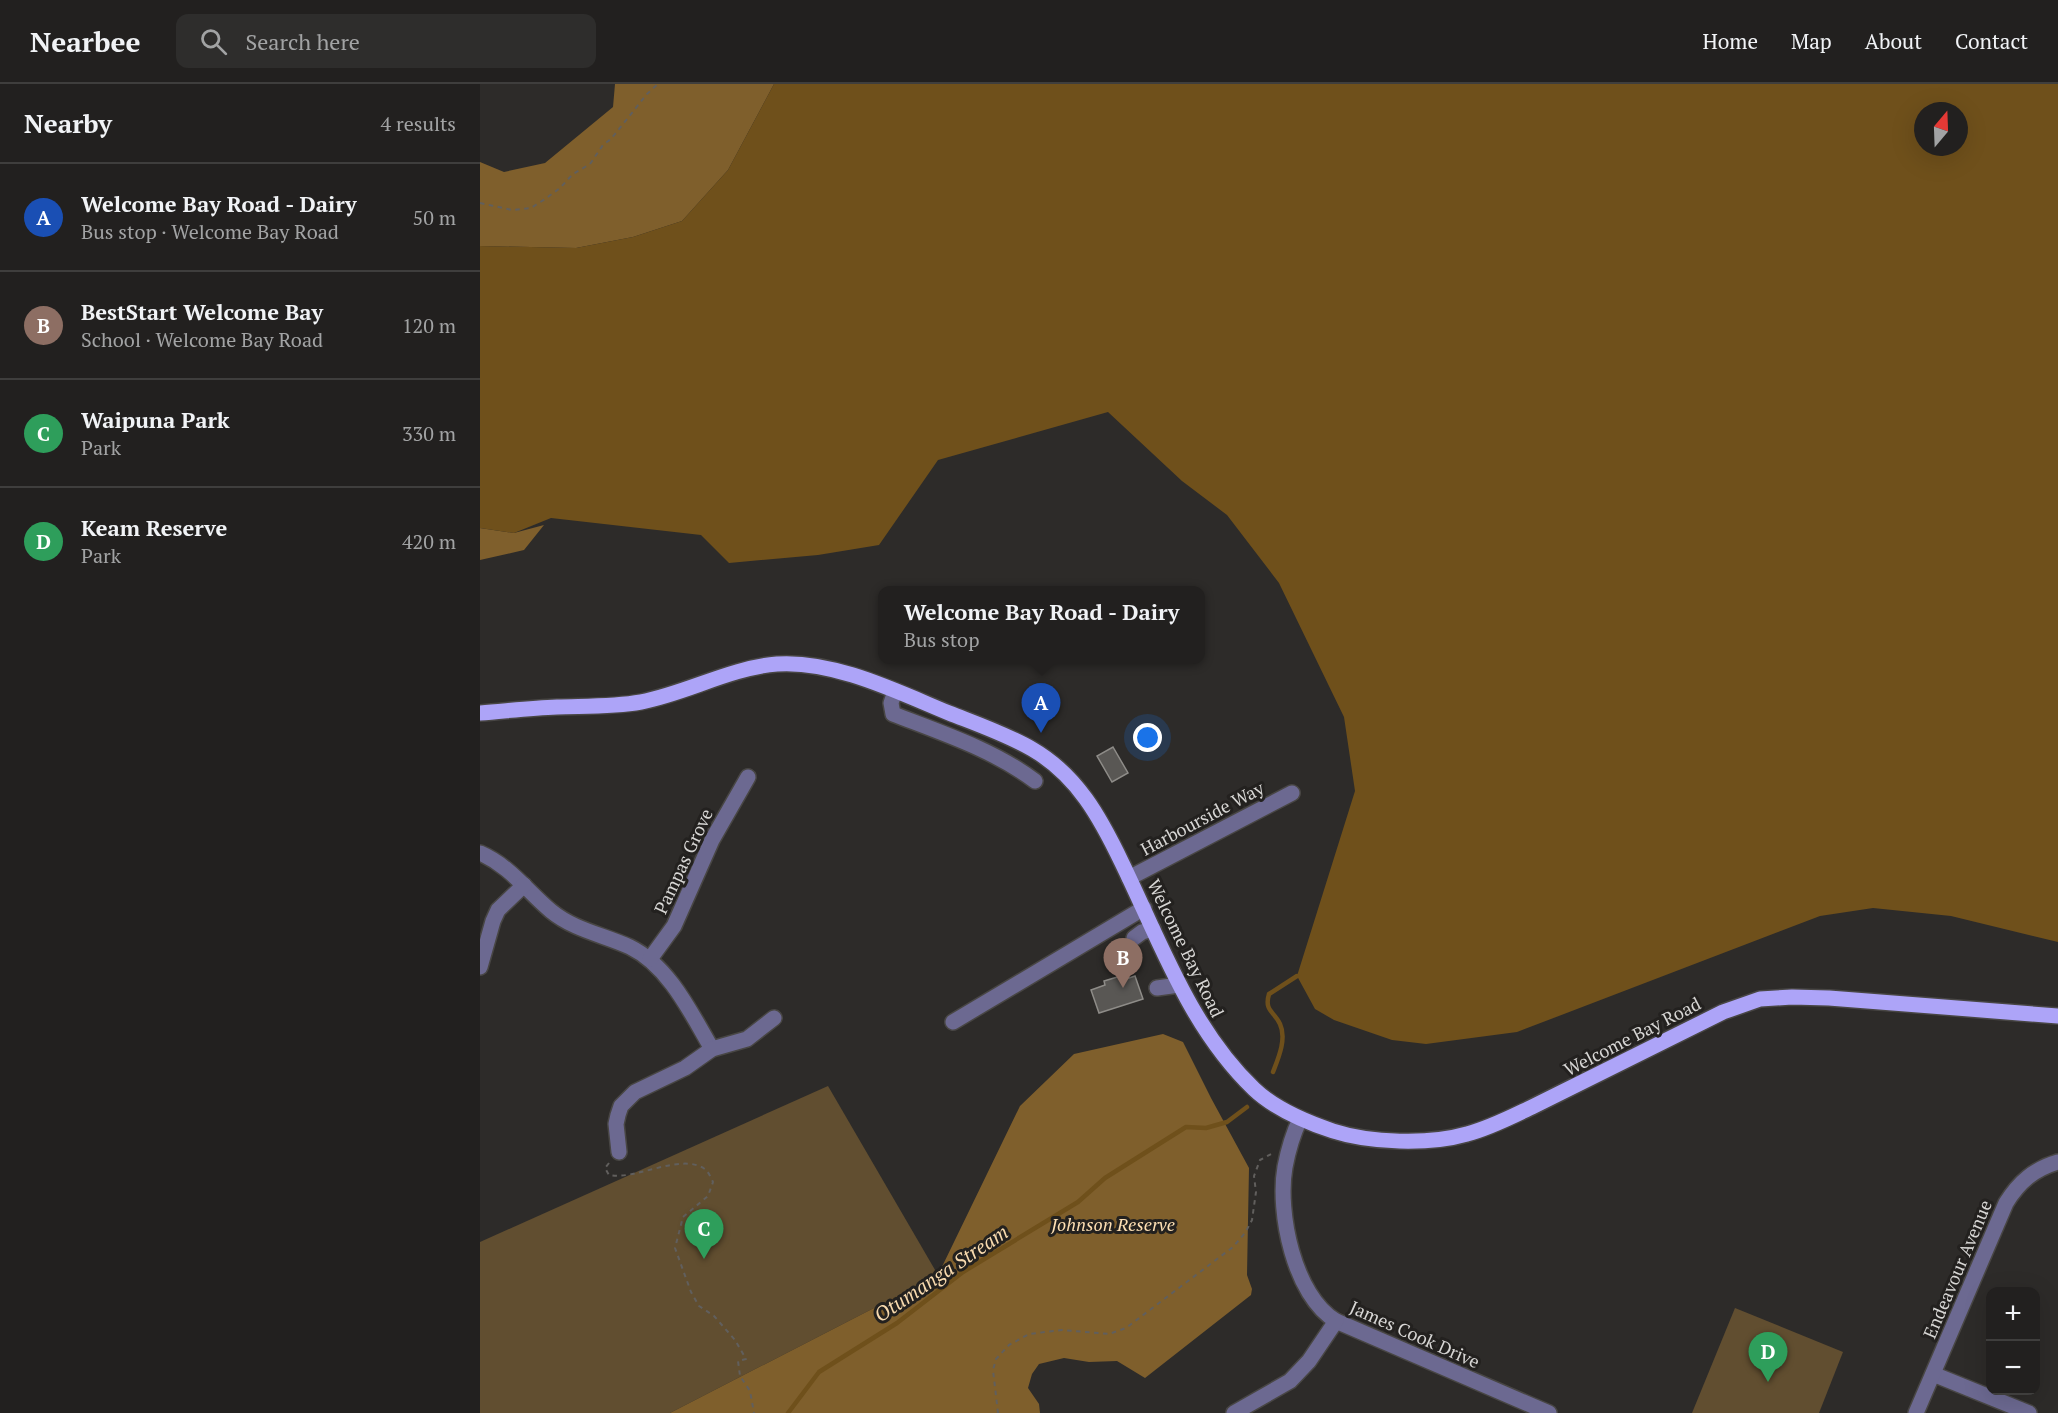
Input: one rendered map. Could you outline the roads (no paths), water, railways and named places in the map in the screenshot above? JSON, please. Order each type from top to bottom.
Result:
[{"type":"main road","name":"Welcome Bay Road","points":[[480,713],[642,702],[741,671],[777,664],[813,666],[842,672],[895,691],[1032,749],[1068,775],[1101,819],[1179,985],[1207,1034],[1224,1055],[1256,1091],[1300,1119],[1356,1138],[1425,1140],[1465,1135],[1532,1107],[1723,1012],[1760,999],[1829,998],[2058,1016]]},
{"type":"street","points":[[895,691],[891,703],[893,714],[956,738],[1015,765],[1035,781]]},
{"type":"street","name":"Pampas Grove","points":[[650,959],[674,926],[712,840],[748,777]]},
{"type":"street","name":"Harbourside Way","points":[[1129,878],[1292,793]]},
{"type":"street","points":[[480,853],[507,868],[551,911],[571,924],[630,947],[650,959],[667,977],[712,1049]]},
{"type":"street","points":[[480,967],[498,910],[524,885]]},
{"type":"street","points":[[953,1022],[1144,908]]},
{"type":"street","points":[[1134,938],[1142,932],[1153,929]]},
{"type":"street","points":[[1157,988],[1179,985]]},
{"type":"street","points":[[620,1152],[616,1124],[621,1106],[635,1092],[686,1068],[712,1049],[747,1039],[774,1018]]},
{"type":"street","name":"James Cook Drive","points":[[1300,1119],[1291,1143],[1284,1181],[1287,1231],[1291,1251],[1308,1295],[1329,1317],[1336,1321],[1549,1413]]},
{"type":"street","name":"Endeavour Avenue","points":[[1916,1413],[2006,1203],[2014,1189],[2027,1176],[2058,1162]]},
{"type":"street","points":[[1234,1413],[1290,1381],[1309,1361],[1336,1321]]},
{"type":"street","points":[[1933,1374],[2028,1413]]},
{"type":"waterway","name":"Otumanga Stream","points":[[1273,1072],[1283,1036],[1280,1024],[1269,1008],[1269,994],[1297,976]]},
{"type":"waterway","name":"Otumanga Stream","points":[[788,1413],[819,1372],[897,1323],[963,1272],[1078,1202],[1105,1178],[1186,1127],[1206,1128],[1227,1122],[1247,1107]]},
{"type":"place","name":"Welcome Bay Road - Dairy","points":[[1041,733]]},
{"type":"place","name":"BestStart Welcome Bay","points":[[1123,988]]},
{"type":"place","name":"Waipuna Park","points":[[704,1259]]},
{"type":"place","name":"Keam Reserve","points":[[1768,1382]]},
{"type":"park label","name":"Johnson Reserve","points":[[1113,1224]]}]
